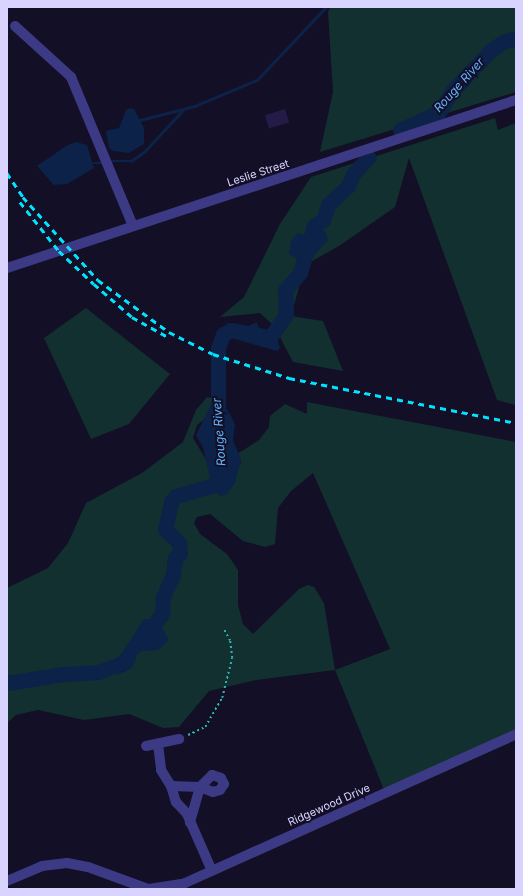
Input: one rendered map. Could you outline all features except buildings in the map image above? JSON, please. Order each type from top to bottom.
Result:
[{"type":"street","points":[[15,26],[71,77],[133,226]]},
{"type":"street","name":"Leslie Street","points":[[7,268],[516,100]]},
{"type":"street","name":"Ridgewood Drive","points":[[7,881],[42,866],[67,863],[88,867],[148,889],[186,883],[516,734]]},
{"type":"street","points":[[146,746],[178,739]]},
{"type":"street","points":[[158,744],[161,770],[171,786],[176,802],[190,823],[212,871]]},
{"type":"street","points":[[171,786],[200,787],[190,823]]},
{"type":"path","points":[[178,739],[205,727],[222,698],[232,658],[230,641],[224,630]]},
{"type":"green space","points":[[330,7],[516,7],[516,92],[320,152],[333,92],[328,12]]},
{"type":"green space","points":[[495,118],[498,130],[516,123],[516,405],[497,400],[409,158],[395,207],[339,246],[305,265],[291,316],[323,321],[343,371],[293,362],[274,326],[260,313],[220,317],[244,297],[280,224],[311,177]]},
{"type":"green space","points":[[86,308],[170,374],[129,424],[91,439],[44,338]]},
{"type":"green space","points":[[207,397],[217,399],[206,418],[197,425],[193,438],[210,466],[230,481],[241,462],[237,454],[259,440],[269,427],[270,416],[285,404],[307,414],[307,402],[516,442],[516,740],[387,797],[335,670],[256,680],[209,691],[179,727],[163,728],[129,714],[84,720],[38,710],[16,715],[7,723],[7,588],[48,568],[68,543],[86,503],[142,473],[183,442],[196,410]],"holes":[[[313,473],[390,649],[335,670],[324,603],[314,587],[308,585],[299,589],[253,634],[243,624],[238,605],[238,570],[227,554],[200,534],[194,523],[197,517],[210,514],[243,541],[265,547],[275,544],[278,508],[291,491]]]},
{"type":"water","points":[[130,108],[134,109],[144,128],[144,144],[129,153],[113,151],[109,148],[106,131],[119,128],[126,110]]},
{"type":"water","points":[[76,142],[87,145],[94,168],[67,184],[54,185],[37,166],[66,146]]},
{"type":"water","points":[[315,227],[326,232],[328,240],[310,260],[302,261],[289,254],[291,241],[298,233],[303,235]]},
{"type":"water","points":[[257,322],[258,327],[276,333],[280,348],[277,351],[227,337],[221,332],[227,323],[248,326]]},
{"type":"water","points":[[213,400],[223,404],[235,424],[233,440],[241,459],[235,483],[227,494],[220,496],[212,486],[203,448],[196,435]]},
{"type":"water","points":[[144,619],[157,619],[169,640],[158,650],[143,651],[137,654],[132,668],[118,675],[112,668]]},
{"type":"waterway","points":[[140,120],[195,106],[257,80],[326,7]]},
{"type":"waterway","name":"Rouge River","points":[[400,130],[439,112],[453,90],[490,51],[503,42],[516,38]]},
{"type":"waterway","points":[[112,161],[131,161],[144,152],[183,110]]},
{"type":"waterway","name":"Rouge River","points":[[218,421],[218,348],[223,334],[232,330],[269,337],[274,332],[286,314],[285,290],[300,273],[314,226],[323,220],[328,205],[348,186],[353,174],[369,157]]},
{"type":"waterway","points":[[94,163],[104,163]]},
{"type":"waterway","name":"Rouge River","points":[[145,635],[162,614],[163,597],[173,575],[175,558],[180,553],[179,543],[165,529],[171,502],[176,496],[212,486],[222,479],[222,473]]},
{"type":"waterway","name":"Rouge River","points":[[7,683],[63,674],[98,672],[123,663],[128,657]]},
{"type":"railway","points":[[7,173],[23,197],[98,280],[169,332],[213,354],[289,378],[516,423]]},
{"type":"railway","points":[[20,202],[59,251],[94,284],[132,317],[168,337]]}]
